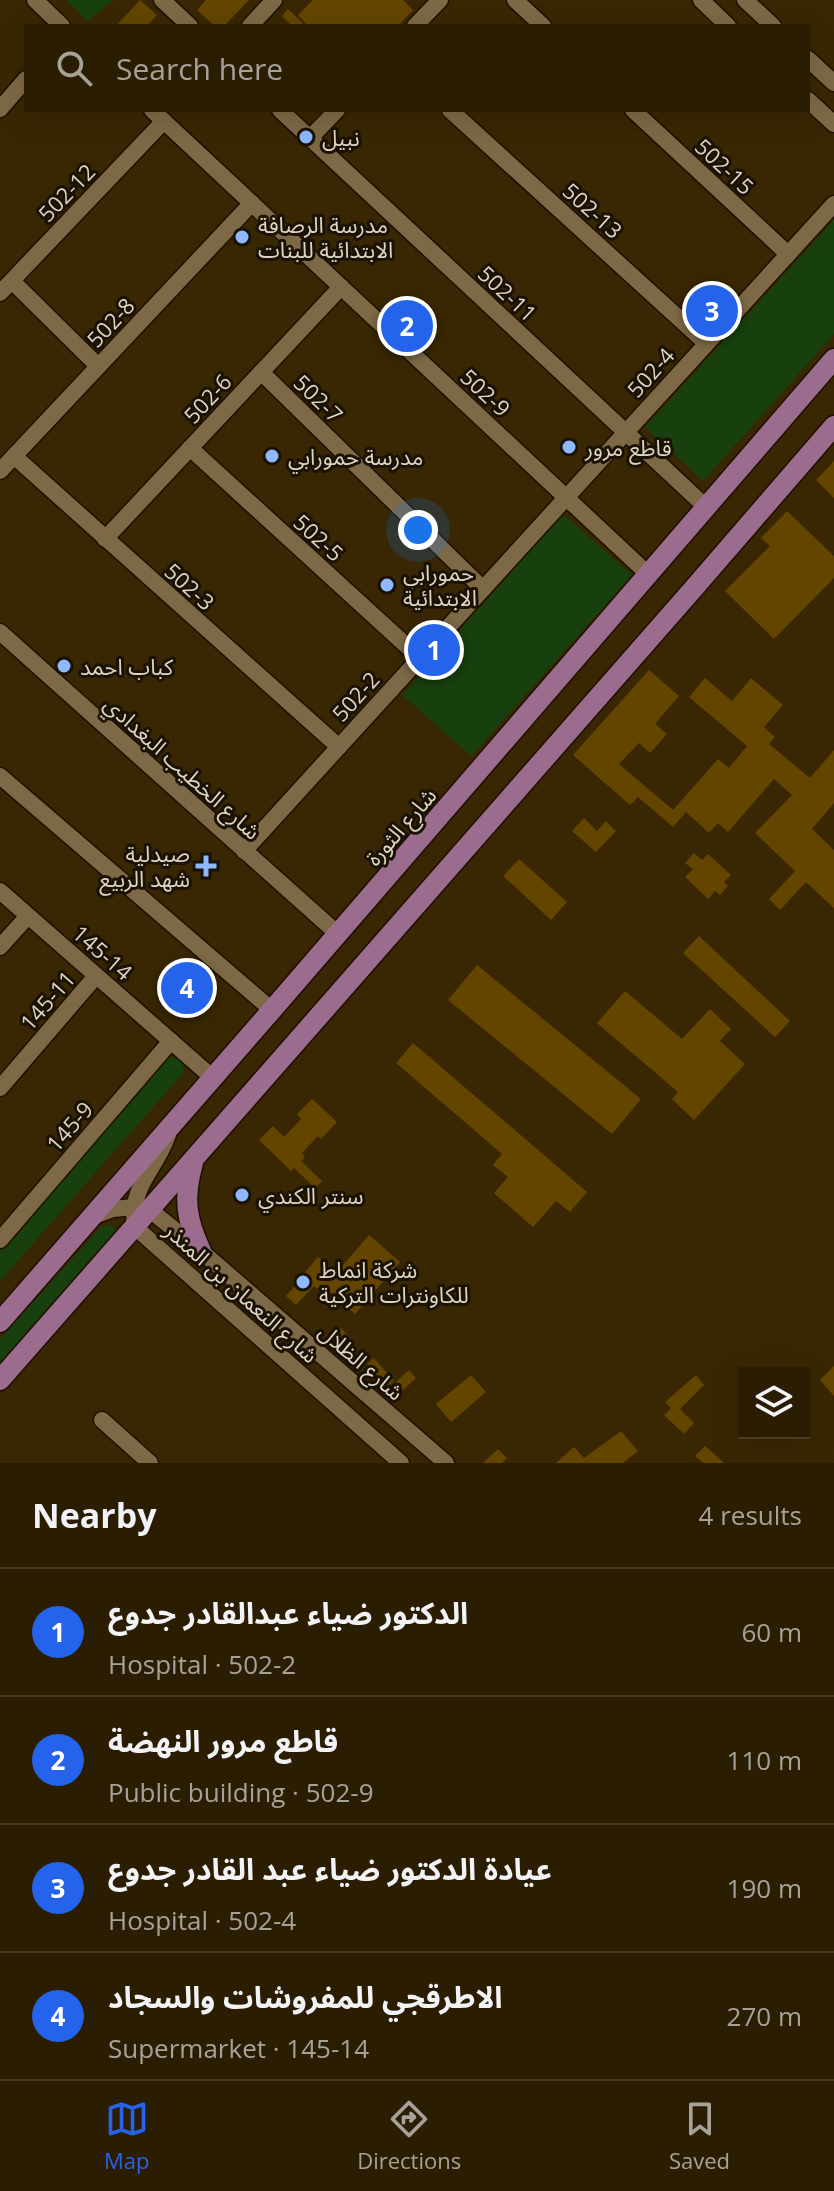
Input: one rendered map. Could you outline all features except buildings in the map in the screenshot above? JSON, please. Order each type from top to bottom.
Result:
[{"type":"main road","name":"شارع الثورة","points":[[0,1322],[834,359]]},
{"type":"main road","points":[[0,1380],[140,1214],[195,1159],[834,426]]},
{"type":"main road","points":[[195,1159],[188,1182],[186,1206],[191,1230],[201,1251]]},
{"type":"street","points":[[35,0],[60,24]]},
{"type":"street","points":[[162,0],[188,24]]},
{"type":"street","points":[[252,24],[274,0]]},
{"type":"street","points":[[515,0],[541,24]]},
{"type":"street","points":[[701,0],[726,24]]},
{"type":"street","points":[[745,0],[771,24]]},
{"type":"street","points":[[417,24],[434,2]]},
{"type":"street","points":[[166,24],[176,13]]},
{"type":"street","points":[[810,61],[834,83]]},
{"type":"street","points":[[0,109],[24,81]]},
{"type":"street","points":[[810,102],[834,124]]},
{"type":"street","name":"502-11","points":[[282,112],[707,508]]},
{"type":"street","points":[[310,138],[335,112]]},
{"type":"street","name":"502-13","points":[[452,112],[706,343]]},
{"type":"street","name":"502-15","points":[[635,112],[788,254]]},
{"type":"street","name":"502-9","points":[[158,116],[649,575]]},
{"type":"street","name":"502-12","points":[[6,287],[158,116]]},
{"type":"street","name":"502-8","points":[[0,471],[252,203]]},
{"type":"street","name":"502-4","points":[[596,464],[834,204]]},
{"type":"street","points":[[6,287],[98,366]]},
{"type":"street","name":"502-6","points":[[105,539],[341,287]]},
{"type":"street","name":"502-7","points":[[261,372],[483,589]]},
{"type":"street","name":"502-5","points":[[190,448],[420,658]]},
{"type":"street","name":"502-3","points":[[14,456],[339,747]]},
{"type":"street","name":"502-2","points":[[244,851],[596,464]]},
{"type":"street","name":"شارع الخطيب البغدادي","points":[[0,632],[338,934]]},
{"type":"street","points":[[0,776],[272,1010]]},
{"type":"street","name":"145-14","points":[[0,891],[213,1078]]},
{"type":"street","points":[[0,947],[28,916]]},
{"type":"street","name":"145-11","points":[[0,1088],[96,976]]},
{"type":"street","name":"145-9","points":[[0,1240],[171,1041]]},
{"type":"street","points":[[90,1218],[113,1209],[140,1214],[140,1185],[165,1146],[172,1126]]},
{"type":"street","name":"شارع الظلال","points":[[140,1214],[201,1251],[446,1463]]},
{"type":"street","name":"شارع النعمان بن المنذر","points":[[140,1214],[401,1463]]},
{"type":"street","points":[[102,1420],[150,1463]]},
{"type":"green space","points":[[66,0],[113,0],[88,21]]},
{"type":"green space","points":[[834,220],[834,334],[703,481],[645,427]]},
{"type":"green space","points":[[563,514],[632,575],[471,756],[402,695]]},
{"type":"green space","points":[[172,1057],[182,1060],[184,1072],[0,1281],[0,1249]]},
{"type":"green space","points":[[106,1225],[112,1225],[116,1230],[0,1362],[0,1339]]},
{"type":"place","name":"نبيل","points":[[306,137]]},
{"type":"place","name":"مدرسة الرصافة الابتدائية للبنات","points":[[242,237]]},
{"type":"place","name":"عيادة الدكتور ضياء عبد القادر جدوع","points":[[712,311]]},
{"type":"place","name":"قاطع مرور النهضة","points":[[407,326]]},
{"type":"place","name":"قاطع مرور","points":[[569,447]]},
{"type":"place","name":"مدرسة حمورابي","points":[[272,456]]},
{"type":"place","name":"حمورابي الابتدائية","points":[[387,585]]},
{"type":"place","name":"الدكتور ضياء عبدالقادر جدوع","points":[[434,650]]},
{"type":"place","name":"كباب احمد","points":[[64,666]]},
{"type":"place","name":"صيدلية شهد الربيع","points":[[206,866]]},
{"type":"place","name":"الاطرقجي للمفروشات والسجاد","points":[[187,988]]},
{"type":"place","name":"سنتر الكندي","points":[[242,1195]]},
{"type":"place","name":"شركة انماط للكاونترات التركية","points":[[303,1282]]}]
